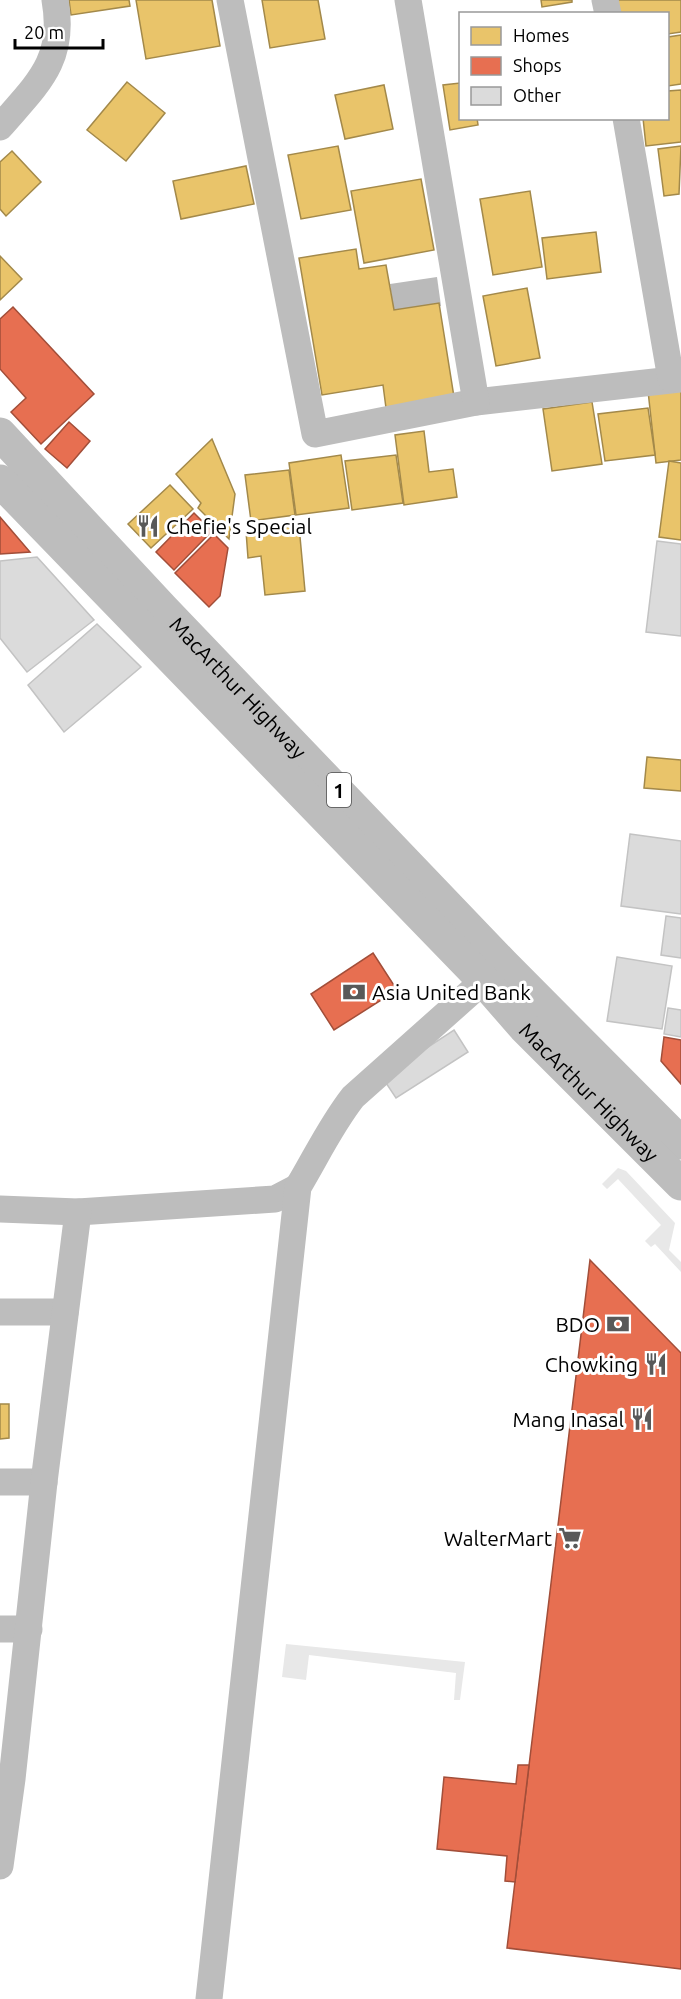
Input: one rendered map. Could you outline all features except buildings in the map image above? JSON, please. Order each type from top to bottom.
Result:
[{"type":"highway","name":"MacArthur Highway","points":[[0,434],[163,609],[493,972],[525,1027],[681,1184]]},
{"type":"highway","name":"MacArthur Highway","points":[[0,481],[493,972],[681,1143]]},
{"type":"street","points":[[0,127],[42,78],[57,46],[55,0]]},
{"type":"street","points":[[230,0],[315,434],[476,402],[676,379],[626,120]]},
{"type":"street","points":[[408,0],[476,402]]},
{"type":"street","points":[[209,1999],[298,1187],[325,1143],[336,1119],[353,1097],[493,972]]},
{"type":"street","points":[[0,1209],[78,1212],[275,1199],[298,1187]]},
{"type":"street","points":[[0,1866],[6,1779],[29,1629],[44,1482],[78,1212]]},
{"type":"street","points":[[0,1312],[65,1312]]},
{"type":"street","points":[[0,1482],[44,1482]]},
{"type":"street","points":[[0,1629],[29,1629]]},
{"type":"shaded area","points":[[437,277],[441,306],[394,313],[390,284]]},
{"type":"shaded area","points":[[618,1168],[626,1171],[675,1223],[669,1250],[681,1262],[681,1272],[655,1244],[651,1247],[645,1241],[661,1225],[618,1179],[607,1189],[602,1184]]},
{"type":"shaded area","points":[[286,1644],[465,1662],[460,1700],[454,1700],[456,1673],[309,1655],[306,1680],[282,1677]]},
{"type":"place","name":"Chefie's Special","points":[[148,526]]},
{"type":"place","name":"Asia United Bank","points":[[354,992]]},
{"type":"place","name":"BDO","points":[[618,1324]]},
{"type":"place","name":"Chowking","points":[[656,1364]]},
{"type":"place","name":"Mang Inasal","points":[[642,1419]]},
{"type":"place","name":"WalterMart","points":[[570,1538]]}]
